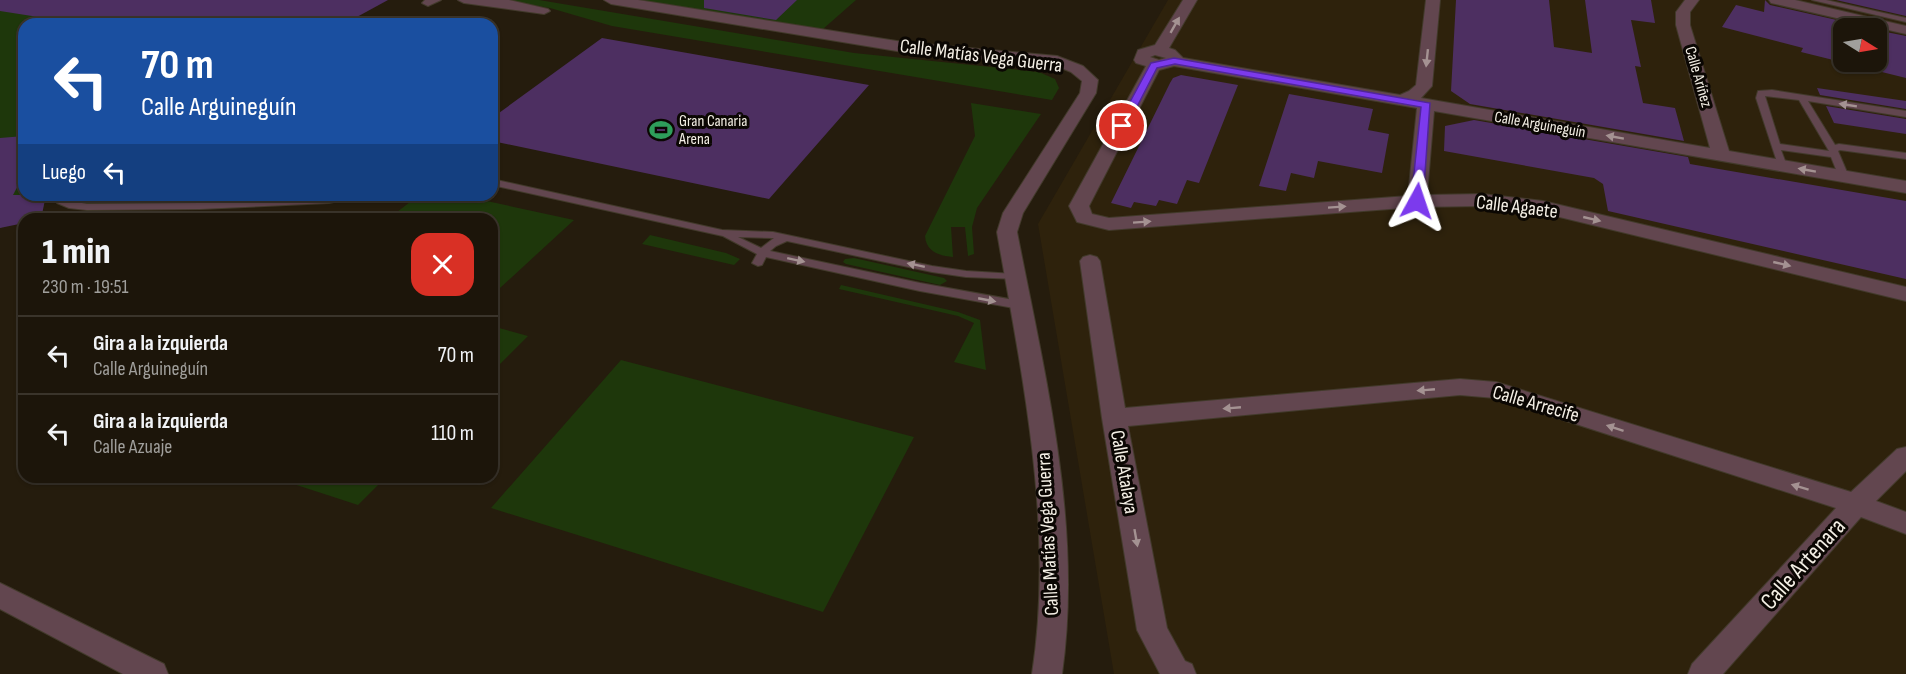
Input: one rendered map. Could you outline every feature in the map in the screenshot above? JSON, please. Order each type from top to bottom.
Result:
[{"type":"street","points":[[464,0],[544,11],[493,0]]},
{"type":"street","name":"Calle Matías Vega Guerra","points":[[610,0],[892,45],[1057,61],[1077,69],[1090,80],[1089,93],[1013,213],[1008,232],[1042,422],[1052,535],[1053,634],[1047,674]]},
{"type":"street","points":[[1163,59],[1190,0]]},
{"type":"street","points":[[1400,101],[1415,95],[1424,86],[1433,0]]},
{"type":"street","name":"Calle Aríñez","points":[[1692,0],[1683,12],[1683,25],[1721,156]]},
{"type":"street","points":[[1776,0],[1906,30]]},
{"type":"street","name":"Calle Arguineguín","points":[[1163,59],[1906,187]]},
{"type":"street","name":"Calle Agaete","points":[[1163,59],[1079,206],[1084,218],[1109,224],[1417,201],[1482,200],[1543,207],[1906,294]]},
{"type":"street","points":[[1417,201],[1426,105]]},
{"type":"street","name":"Calle Atalaya","points":[[1090,261],[1114,418],[1152,630],[1174,671],[1181,674]]},
{"type":"street","name":"Calle Arrecife","points":[[1114,418],[1460,387],[1496,390],[1856,504],[1906,523]]},
{"type":"street","name":"Calle Artenara","points":[[1703,674],[1856,504],[1906,456]]},
{"type":"street","points":[[0,595],[153,674]]},
{"type":"lane","points":[[1816,0],[1906,20]]},
{"type":"lane","points":[[1782,166],[1760,98],[1761,93],[1906,114]]},
{"type":"lane","points":[[1802,98],[1834,153],[1844,177]]},
{"type":"lane","points":[[1776,146],[1834,153]]},
{"type":"lane","points":[[1834,153],[1839,147],[1850,147],[1906,156]]},
{"type":"lane","points":[[498,183],[722,233],[788,237],[966,274],[1015,277]]},
{"type":"lane","points":[[61,201],[69,206],[87,207],[200,206],[308,201]]},
{"type":"lane","points":[[722,233],[761,258],[1020,305]]},
{"type":"lane","points":[[761,258],[775,240],[788,237]]},
{"type":"lane","points":[[829,271],[840,255],[852,251]]},
{"type":"shaded area","points":[[1168,0],[1906,0],[1906,674],[1114,674],[1038,224]]},
{"type":"green space","points":[[0,0],[362,0],[355,18],[18,18],[18,201],[45,201],[42,213],[18,213],[18,221],[0,228]]},
{"type":"green space","points":[[503,0],[539,0],[854,53],[1039,72],[1055,79],[1059,88],[1052,100],[612,26],[550,8]]},
{"type":"green space","points":[[641,0],[856,0],[823,29]]},
{"type":"green space","points":[[971,103],[1041,114],[977,208],[972,227],[974,254],[968,256],[965,227],[951,227],[953,257],[939,254],[931,249],[925,236],[975,136]]},
{"type":"green space","points":[[411,201],[487,201],[574,220],[500,288],[498,288],[498,213],[396,213]]},
{"type":"green space","points":[[650,235],[726,253],[740,259],[734,265],[642,244]]},
{"type":"green space","points":[[854,258],[944,278],[947,281],[940,285],[843,262],[845,259]]},
{"type":"green space","points":[[841,285],[958,312],[980,320],[986,370],[954,362],[974,323],[958,316],[839,289]]},
{"type":"green space","points":[[498,328],[528,336],[498,366]]},
{"type":"green space","points":[[621,360],[914,437],[823,612],[491,508]]},
{"type":"green space","points":[[290,483],[380,483],[358,505]]},
{"type":"building","points":[[0,0],[388,0],[355,18],[45,18],[0,11]]},
{"type":"building","points":[[704,0],[797,0],[776,20],[704,8]]},
{"type":"building","points":[[1456,0],[1549,0],[1554,47],[1592,53],[1585,0],[1651,0],[1655,23],[1631,20],[1641,67],[1635,66],[1643,103],[1675,108],[1684,141],[1470,104],[1451,91]]},
{"type":"building","points":[[1765,0],[1770,5],[1833,19],[1833,60],[1801,52],[1803,48],[1722,27],[1736,5],[1764,12]]},
{"type":"building","points":[[1836,0],[1906,0],[1906,16]]},
{"type":"building","points":[[1887,32],[1906,36],[1906,78],[1882,72],[1887,72]]},
{"type":"building","name":"Gran Canaria Arena","points":[[602,38],[869,85],[769,199],[498,142],[498,114]]},
{"type":"building","points":[[1181,75],[1238,85],[1199,183],[1187,180],[1177,204],[1159,200],[1156,206],[1134,202],[1131,208],[1111,203],[1170,83],[1173,78]]},
{"type":"building","points":[[1817,88],[1906,101],[1906,109],[1820,95]]},
{"type":"building","points":[[1289,94],[1373,109],[1368,130],[1389,134],[1382,173],[1318,161],[1314,178],[1291,173],[1286,191],[1259,186]]},
{"type":"building","points":[[1826,106],[1906,119],[1906,134],[1834,123]]},
{"type":"building","points":[[1474,120],[1688,157],[1690,164],[1906,201],[1906,279],[1608,211],[1603,184],[1594,178],[1444,151],[1445,126]]},
{"type":"building","points":[[18,136],[18,185],[13,195],[18,195],[18,201],[45,201],[42,213],[18,213],[18,224],[0,228],[0,138]]},
{"type":"place","name":"Gran Canaria Arena","points":[[661,130]]},
{"type":"route","points":[[1122,126],[1154,65],[1174,61],[1426,105],[1417,201]]}]
